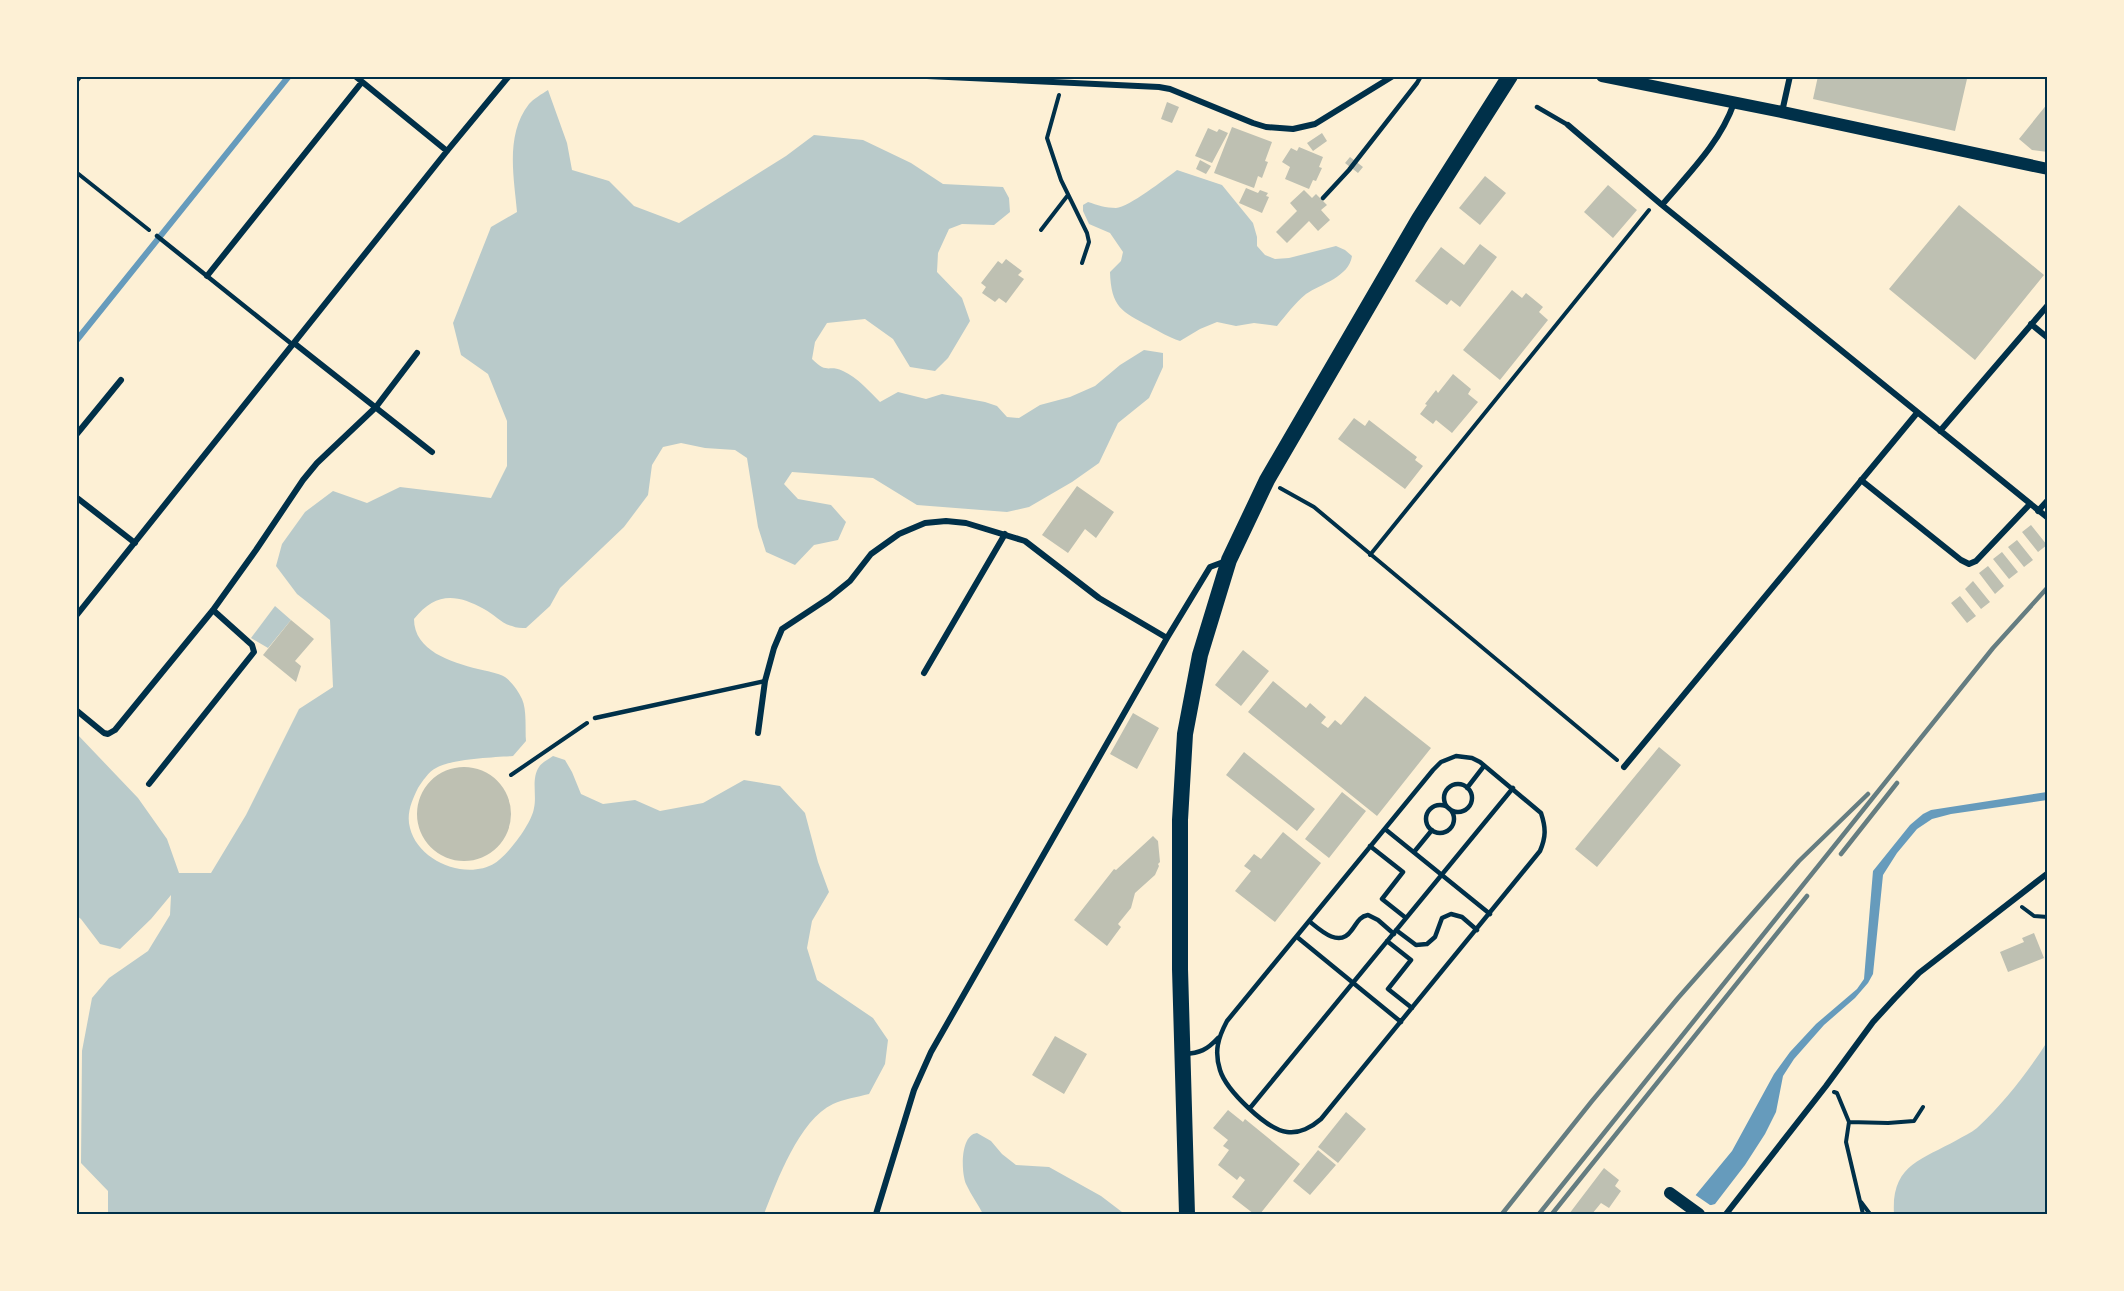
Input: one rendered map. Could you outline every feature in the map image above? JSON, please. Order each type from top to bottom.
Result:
[{"type":"highway","points":[[1187,1215],[1180,969],[1180,820],[1185,734],[1200,655],[1229,560],[1267,480],[1419,219],[1510,76]]},
{"type":"main road","points":[[1602,76],[2048,169]]},
{"type":"main road","points":[[1670,1193],[1698,1215]]},
{"type":"street","points":[[355,76],[447,151]]},
{"type":"street","points":[[76,616],[509,76]]},
{"type":"street","points":[[927,76],[1063,81],[1170,89],[1253,123],[1286,129],[1315,124],[1393,76]]},
{"type":"street","points":[[1645,76],[1665,89]]},
{"type":"street","points":[[1782,112],[1790,76]]},
{"type":"street","points":[[207,276],[362,82]]},
{"type":"street","points":[[1659,203],[1717,140],[1728,122],[1734,103]]},
{"type":"street","points":[[1568,125],[1659,203],[2048,519]]},
{"type":"street","points":[[1940,431],[2048,305]]},
{"type":"street","points":[[2031,324],[2048,338]]},
{"type":"street","points":[[293,344],[432,452]]},
{"type":"street","points":[[76,710],[100,731],[111,733],[213,610],[303,480],[317,463],[376,407],[417,353]]},
{"type":"street","points":[[76,435],[121,380]]},
{"type":"street","points":[[1624,767],[1917,413]]},
{"type":"street","points":[[1862,480],[1969,564],[1976,561],[2030,504]]},
{"type":"street","points":[[76,496],[135,543]]},
{"type":"street","points":[[2038,511],[2048,500]]},
{"type":"street","points":[[758,733],[765,681],[782,629],[850,581],[871,554],[899,534],[925,523],[946,521],[966,524],[1025,541],[1099,598],[1167,638]]},
{"type":"street","points":[[924,673],[1005,534]]},
{"type":"street","points":[[876,1215],[914,1090],[931,1052],[1167,638],[1210,567],[1229,560]]},
{"type":"street","points":[[149,784],[254,652],[252,645],[213,610]]},
{"type":"street","points":[[1726,1215],[1873,1022],[1919,973],[2048,873]]},
{"type":"lane","points":[[1323,198],[1356,161],[1417,83],[1420,76]]},
{"type":"lane","points":[[1537,107],[1568,125]]},
{"type":"lane","points":[[159,238],[293,344]]},
{"type":"lane","points":[[595,718],[765,681]]},
{"type":"lane","points":[[1182,1054],[1200,1053],[1209,1048],[1218,1038],[1227,1021],[1441,762],[1456,756],[1472,758],[1513,788],[1541,813],[1546,837],[1531,864],[1315,1125],[1290,1133],[1278,1130],[1250,1108],[1227,1084],[1220,1070],[1218,1038]]},
{"type":"lane","points":[[1467,788],[1485,766]]},
{"type":"lane","points":[[1449,809],[1441,805],[1429,811],[1427,823],[1432,830],[1441,833],[1449,830],[1454,822],[1454,817],[1449,809],[1444,802],[1447,790],[1458,784],[1467,788],[1471,801],[1466,809],[1458,812],[1449,809]]},
{"type":"lane","points":[[1250,1108],[1513,788]]},
{"type":"lane","points":[[1385,829],[1490,914]]},
{"type":"lane","points":[[1414,852],[1432,830]]},
{"type":"lane","points":[[1370,846],[1403,872],[1382,899],[1406,918]]},
{"type":"lane","points":[[1309,921],[1322,932],[1340,938],[1346,937],[1360,918],[1368,915],[1416,945],[1427,944],[1435,937],[1442,918],[1451,914],[1462,917],[1477,930]]},
{"type":"lane","points":[[1297,937],[1401,1022]]},
{"type":"lane","points":[[1387,941],[1411,960],[1388,989],[1412,1008]]},
{"type":"path","points":[[76,82],[81,76]]},
{"type":"path","points":[[1063,81],[1047,138],[1061,180],[1084,225],[1089,242],[1082,263]]},
{"type":"path","points":[[76,172],[159,238]]},
{"type":"path","points":[[1041,230],[1069,194]]},
{"type":"path","points":[[1370,555],[1659,203]]},
{"type":"path","points":[[1267,480],[1314,507],[1624,767]]},
{"type":"path","points":[[511,775],[595,718]]},
{"type":"path","points":[[2014,899],[2034,916],[2048,917]]},
{"type":"path","points":[[1826,1086],[1837,1093],[1849,1122],[1846,1142],[1863,1215]]},
{"type":"path","points":[[1849,1122],[1880,1124],[1914,1121],[1923,1107]]},
{"type":"path","points":[[1858,1199],[1869,1215]]},
{"type":"shaded area","points":[[548,90],[567,143],[572,170],[609,181],[634,206],[679,223],[786,156],[814,135],[863,140],[911,163],[943,184],[1003,187],[1009,198],[1010,212],[994,225],[962,224],[949,229],[938,253],[937,272],[962,298],[970,321],[948,358],[935,371],[910,367],[893,339],[865,319],[827,323],[815,342],[812,359],[821,367],[838,369],[853,377],[880,402],[898,392],[926,399],[942,394],[985,402],[997,406],[1007,417],[1019,418],[1040,405],[1070,397],[1095,386],[1120,365],[1144,350],[1163,353],[1163,367],[1149,398],[1118,423],[1099,463],[1029,507],[1007,512],[917,505],[873,478],[792,472],[784,484],[798,499],[831,505],[846,522],[838,540],[814,545],[795,565],[766,552],[758,527],[747,458],[735,450],[705,448],[681,443],[663,447],[652,465],[648,495],[624,527],[560,588],[550,606],[526,628],[508,625],[488,611],[455,598],[446,598],[430,604],[414,619],[420,639],[427,647],[446,659],[505,677],[519,693],[525,709],[526,741],[513,756],[451,762],[436,768],[418,788],[409,812],[410,828],[415,840],[423,850],[445,865],[457,869],[483,868],[495,863],[506,853],[519,838],[532,814],[539,767],[553,756],[565,760],[581,794],[603,804],[635,800],[660,811],[703,803],[744,780],[780,786],[805,813],[818,862],[829,892],[812,921],[807,948],[817,980],[873,1018],[888,1040],[885,1064],[869,1094],[833,1104],[810,1123],[791,1153],[764,1214],[108,1214],[108,1191],[81,1163],[82,1051],[92,998],[109,978],[148,951],[170,915],[171,895],[151,919],[120,949],[100,944],[77,916],[77,734],[138,798],[167,839],[179,873],[211,873],[246,815],[299,709],[333,687],[330,620],[297,594],[276,566],[282,544],[305,512],[333,491],[367,503],[400,487],[491,498],[507,466],[507,421],[488,374],[461,355],[453,323],[491,227],[517,212],[513,156],[517,129],[521,116],[529,104]]},
{"type":"shaded area","points":[[1177,170],[1222,185],[1253,223],[1257,246],[1265,255],[1275,259],[1289,258],[1336,246],[1352,256],[1350,263],[1340,275],[1306,294],[1277,326],[1254,323],[1236,326],[1217,322],[1180,341],[1140,321],[1120,307],[1113,293],[1110,272],[1121,261],[1123,252],[1110,233],[1089,224],[1083,211],[1083,205],[1088,202],[1116,208],[1122,206],[1147,192]]},
{"type":"shaded area","points":[[275,606],[291,620],[268,648],[251,638]]},
{"type":"shaded area","points":[[2047,1042],[2047,1214],[1894,1214],[1894,1198],[1903,1174],[1920,1159],[1977,1128],[2015,1087]]},
{"type":"shaded area","points":[[977,1133],[991,1141],[1016,1165],[1049,1167],[1101,1196],[1123,1214],[983,1214],[966,1184],[963,1171],[963,1155],[967,1140],[971,1135]]},
{"type":"water","points":[[2047,792],[2047,800],[1951,814],[1932,819],[1917,829],[1897,853],[1883,875],[1873,974],[1868,983],[1855,998],[1824,1025],[1794,1059],[1783,1076],[1776,1112],[1765,1134],[1715,1204],[1680,1214],[1732,1151],[1774,1074],[1790,1052],[1816,1024],[1857,989],[1864,979],[1873,871],[1910,825],[1931,810]]},
{"type":"pier","points":[[1694,1194],[1710,1205],[1717,1206],[1712,1208],[1708,1214],[1677,1214]]},
{"type":"building","points":[[1818,76],[1956,76],[1967,79],[1955,131],[1813,99]]},
{"type":"building","points":[[1167,102],[1179,107],[1172,123],[1161,119]]},
{"type":"building","points":[[2048,103],[2048,152],[2032,150],[2019,139]]},
{"type":"building","points":[[1232,127],[1272,142],[1262,178],[1258,176],[1254,188],[1214,173]]},
{"type":"building","points":[[1208,128],[1228,133],[1212,163],[1195,156]]},
{"type":"building","points":[[1322,133],[1327,141],[1313,151],[1307,143]]},
{"type":"building","points":[[1299,147],[1323,157],[1319,167],[1322,168],[1309,189],[1285,179],[1290,167],[1282,162],[1291,148],[1297,151]]},
{"type":"building","points":[[1350,157],[1363,167],[1358,173],[1345,163]]},
{"type":"building","points":[[1200,160],[1211,166],[1206,174],[1196,169]]},
{"type":"building","points":[[1485,176],[1506,193],[1480,225],[1459,208]]},
{"type":"building","points":[[1608,185],[1637,210],[1613,238],[1584,212]]},
{"type":"building","points":[[1246,188],[1258,193],[1260,190],[1268,193],[1266,196],[1269,197],[1262,213],[1239,203]]},
{"type":"building","points":[[1304,190],[1312,198],[1316,194],[1327,205],[1321,210],[1330,220],[1318,231],[1309,221],[1287,243],[1276,232],[1297,211],[1290,203]]},
{"type":"building","points":[[1959,205],[2044,275],[1975,360],[1889,289]]},
{"type":"building","points":[[1480,244],[1497,257],[1460,307],[1451,300],[1447,305],[1415,281],[1441,247],[1464,265]]},
{"type":"building","points":[[1006,259],[1022,271],[1018,275],[1024,279],[1006,303],[999,298],[995,302],[982,293],[986,287],[981,283],[998,261],[1002,264]]},
{"type":"building","points":[[1512,290],[1522,298],[1526,293],[1543,307],[1539,312],[1548,320],[1500,380],[1463,350]]},
{"type":"building","points":[[1453,374],[1471,389],[1468,394],[1478,402],[1452,433],[1436,420],[1433,424],[1420,414],[1436,390],[1438,393]]},
{"type":"building","points":[[1354,418],[1365,426],[1369,420],[1417,457],[1415,460],[1423,466],[1405,489],[1338,439]]},
{"type":"building","points":[[1077,486],[1114,512],[1096,538],[1085,529],[1068,553],[1042,535]]},
{"type":"building","points":[[2031,525],[2047,545],[2038,552],[2022,532]]},
{"type":"building","points":[[2017,540],[2033,560],[2024,567],[2008,547]]},
{"type":"building","points":[[2002,552],[2018,572],[2009,579],[1993,559]]},
{"type":"building","points":[[1988,566],[2004,586],[1995,594],[1979,573]]},
{"type":"building","points":[[1973,581],[1990,602],[1981,609],[1965,589]]},
{"type":"building","points":[[1960,596],[1976,616],[1967,623],[1951,603]]},
{"type":"building","points":[[291,620],[314,639],[295,661],[301,666],[296,682],[263,655]]},
{"type":"building","points":[[1243,650],[1269,671],[1241,706],[1215,685]]},
{"type":"building","points":[[1273,681],[1306,708],[1310,703],[1326,717],[1321,723],[1328,728],[1335,720],[1341,725],[1365,696],[1431,748],[1377,816],[1248,712]]},
{"type":"building","points":[[1133,713],[1159,728],[1137,769],[1110,754]]},
{"type":"building","points":[[1659,747],[1681,765],[1597,867],[1575,849]]},
{"type":"building","points":[[1244,752],[1315,809],[1297,831],[1226,775]]},
{"type":"building","points":[[464,767],[482,771],[497,781],[507,796],[511,814],[507,832],[497,847],[482,857],[464,861],[446,857],[431,847],[421,832],[417,814],[421,796],[431,781],[446,771]]},
{"type":"building","points":[[1342,792],[1366,811],[1329,858],[1305,839]]},
{"type":"building","points":[[1283,832],[1321,863],[1275,922],[1235,891],[1251,871],[1244,866],[1254,854],[1261,859]]},
{"type":"building","points":[[1153,836],[1158,841],[1159,866],[1155,875],[1135,893],[1131,908],[1118,924],[1121,927],[1107,946],[1074,920],[1114,869],[1116,870]]},
{"type":"building","points":[[2034,933],[2044,958],[2008,972],[2000,952],[2024,942],[2022,938]]},
{"type":"building","points":[[1055,1036],[1087,1054],[1064,1094],[1032,1075]]},
{"type":"building","points":[[1228,1110],[1243,1122],[1245,1119],[1300,1164],[1260,1214],[1254,1214],[1232,1197],[1245,1180],[1240,1176],[1237,1180],[1218,1165],[1229,1150],[1223,1146],[1228,1140],[1213,1128]]},
{"type":"building","points":[[1346,1112],[1366,1129],[1338,1163],[1318,1147]]},
{"type":"building","points":[[1318,1150],[1336,1165],[1310,1195],[1293,1181]]},
{"type":"building","points":[[1604,1168],[1619,1180],[1615,1186],[1621,1191],[1609,1208],[1601,1203],[1592,1214],[1569,1214]]},
{"type":"waterway","points":[[76,341],[289,76]]},
{"type":"railway","points":[[1539,1214],[1993,648],[2048,587]]},
{"type":"railway","points":[[1841,854],[1897,783]]},
{"type":"railway","points":[[1502,1214],[1678,998],[1799,861],[1868,794]]},
{"type":"railway","points":[[1552,1214],[1807,896]]}]
